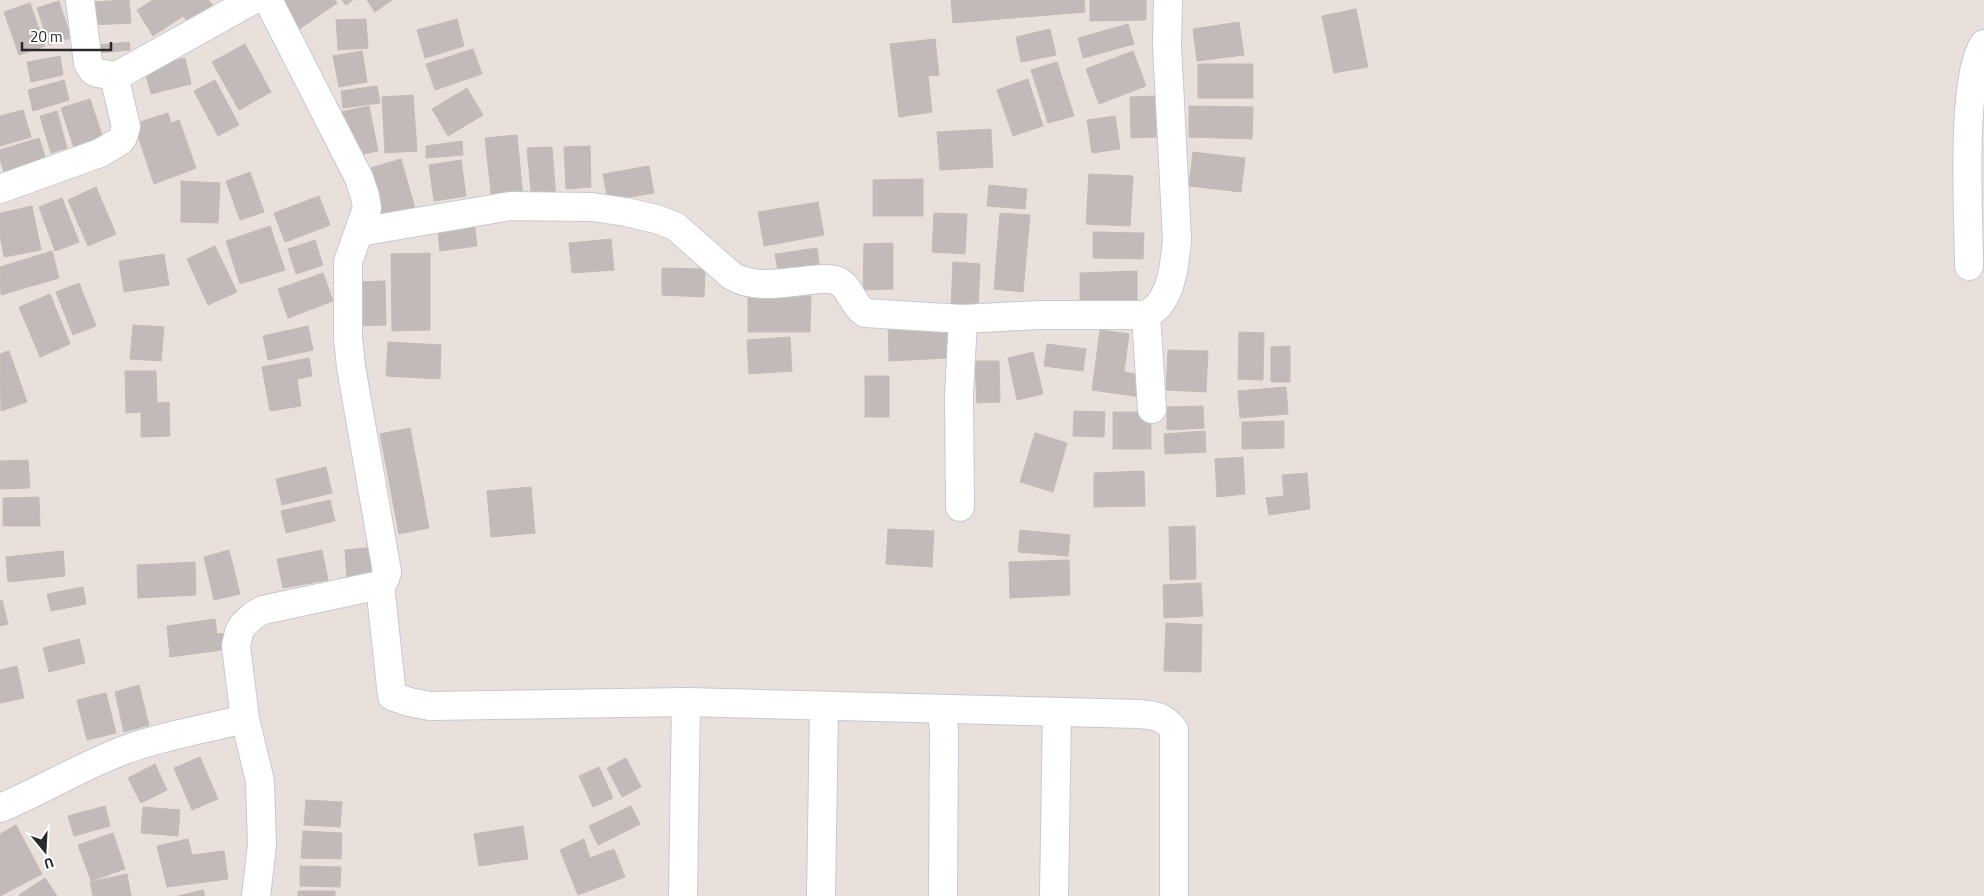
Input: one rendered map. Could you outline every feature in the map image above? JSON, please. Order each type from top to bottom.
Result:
[{"type":"street","points":[[80,0],[88,63],[93,71],[114,76],[136,66],[253,0]]},
{"type":"street","points":[[256,896],[262,845],[260,781],[245,720],[236,646],[239,632],[248,619],[263,610],[380,585],[385,579],[387,564],[351,367],[348,338],[348,262],[366,208],[365,196],[359,178],[268,0]]},
{"type":"street","points":[[359,232],[510,206],[592,207],[626,212],[656,219],[675,226],[732,276],[741,281],[757,284],[829,279],[844,285],[855,304],[866,313],[963,319],[1039,315],[1146,315],[1159,305],[1168,287],[1175,264],[1177,239],[1167,45],[1168,0]]},
{"type":"street","points":[[1969,266],[1976,156],[1970,100],[1976,60],[1984,44]]},
{"type":"street","points":[[0,189],[100,153],[120,141],[126,127],[114,76]]},
{"type":"street","points":[[1146,315],[1152,409]]},
{"type":"street","points":[[960,507],[959,394],[963,319]]},
{"type":"street","points":[[380,585],[392,696],[430,706],[686,702],[1156,716],[1168,721],[1174,730],[1174,896]]},
{"type":"street","points":[[683,896],[686,702]]},
{"type":"street","points":[[820,896],[824,707]]},
{"type":"street","points":[[942,709],[944,733],[943,896]]},
{"type":"street","points":[[1054,896],[1057,712]]},
{"type":"street","points":[[0,808],[122,751],[185,732],[245,720]]},
{"type":"building","points":[[129,0],[131,23],[91,25],[90,2]]},
{"type":"building","points":[[153,0],[208,0],[217,10],[195,30],[183,16],[153,36],[137,10]]},
{"type":"building","points":[[277,0],[335,0],[337,3],[298,30]]},
{"type":"building","points":[[342,0],[353,0],[346,5]]},
{"type":"building","points":[[367,0],[392,0],[375,12]]},
{"type":"building","points":[[951,0],[1084,0],[1085,12],[953,23]]},
{"type":"building","points":[[1090,0],[1146,0],[1146,20],[1090,21]]},
{"type":"building","points":[[59,1],[71,38],[49,45],[37,8]]},
{"type":"building","points":[[30,3],[45,46],[19,55],[4,12]]},
{"type":"building","points":[[1356,9],[1368,67],[1334,73],[1322,16]]},
{"type":"building","points":[[366,19],[368,48],[338,50],[336,20]]},
{"type":"building","points":[[457,19],[464,46],[425,58],[417,30]]},
{"type":"building","points":[[1239,22],[1244,55],[1197,61],[1193,29]]},
{"type":"building","points":[[1128,24],[1134,44],[1083,58],[1078,38]]},
{"type":"building","points":[[1050,29],[1056,55],[1021,62],[1016,37]]},
{"type":"building","points":[[935,39],[939,75],[928,76],[932,112],[899,117],[890,44]]},
{"type":"building","points":[[129,42],[130,50],[97,53],[97,45]]},
{"type":"building","points":[[245,44],[271,92],[239,110],[212,62]]},
{"type":"building","points":[[473,49],[482,74],[435,90],[426,64]]},
{"type":"building","points":[[362,51],[367,82],[339,87],[333,56]]},
{"type":"building","points":[[1133,51],[1146,86],[1099,104],[1086,69]]},
{"type":"building","points":[[60,56],[63,75],[31,82],[27,62]]},
{"type":"building","points":[[185,58],[191,84],[151,94],[144,68]]},
{"type":"building","points":[[1057,62],[1074,116],[1048,123],[1031,70]]},
{"type":"building","points":[[1198,64],[1253,64],[1253,98],[1198,98]]},
{"type":"building","points":[[1028,79],[1043,126],[1013,136],[997,90]]},
{"type":"building","points":[[64,80],[69,100],[33,111],[28,90]]},
{"type":"building","points":[[215,80],[239,125],[218,136],[194,91]]},
{"type":"building","points":[[377,86],[380,103],[343,108],[341,91]]},
{"type":"building","points":[[467,88],[483,115],[448,136],[432,109]]},
{"type":"building","points":[[413,95],[417,151],[385,153],[382,97]]},
{"type":"building","points":[[1156,96],[1157,137],[1131,138],[1130,97]]},
{"type":"building","points":[[90,99],[106,147],[77,157],[61,108]]},
{"type":"building","points":[[369,106],[378,151],[350,157],[341,112]]},
{"type":"building","points":[[1189,106],[1253,107],[1252,139],[1189,137]]},
{"type":"building","points":[[23,110],[31,137],[0,146],[0,116]]},
{"type":"building","points":[[57,111],[67,148],[51,153],[40,116]]},
{"type":"building","points":[[168,113],[171,123],[179,120],[196,168],[154,184],[134,124]]},
{"type":"building","points":[[1115,116],[1120,149],[1092,153],[1087,120]]},
{"type":"building","points":[[991,129],[993,167],[940,170],[937,132]]},
{"type":"building","points":[[517,135],[523,198],[492,201],[485,138]]},
{"type":"building","points":[[39,138],[49,169],[7,182],[0,159],[0,150]]},
{"type":"building","points":[[462,141],[463,155],[426,158],[426,146]]},
{"type":"building","points":[[590,146],[591,187],[566,189],[564,147]]},
{"type":"building","points":[[552,147],[556,199],[532,201],[527,148]]},
{"type":"building","points":[[1193,152],[1245,158],[1241,192],[1189,186]]},
{"type":"building","points":[[401,159],[416,212],[383,222],[367,169]]},
{"type":"building","points":[[461,160],[466,196],[434,201],[429,165]]},
{"type":"building","points":[[649,166],[654,193],[608,201],[603,174]]},
{"type":"building","points":[[250,172],[264,212],[240,220],[226,181]]},
{"type":"building","points":[[1089,174],[1133,176],[1130,226],[1086,224]]},
{"type":"building","points":[[923,179],[923,216],[873,216],[873,180]]},
{"type":"building","points":[[181,181],[220,183],[218,223],[181,222]]},
{"type":"building","points":[[989,185],[1027,189],[1025,209],[987,206]]},
{"type":"building","points":[[96,187],[116,234],[88,246],[68,200]]},
{"type":"building","points":[[319,196],[330,225],[285,242],[274,213]]},
{"type":"building","points":[[62,198],[79,242],[55,251],[39,207]]},
{"type":"building","points":[[818,202],[824,235],[764,246],[758,212]]},
{"type":"building","points":[[32,206],[41,250],[4,257],[0,235],[0,213]]},
{"type":"building","points":[[934,213],[967,214],[965,254],[932,252]]},
{"type":"building","points":[[1000,213],[1030,215],[1023,292],[994,289]]},
{"type":"building","points":[[474,221],[477,246],[440,251],[437,225]]},
{"type":"building","points":[[270,226],[285,270],[240,284],[226,241]]},
{"type":"building","points":[[1093,232],[1144,233],[1143,259],[1093,258]]},
{"type":"building","points":[[611,239],[614,270],[572,273],[569,243]]},
{"type":"building","points":[[315,240],[323,265],[296,274],[288,249]]},
{"type":"building","points":[[893,243],[893,289],[863,290],[864,244]]},
{"type":"building","points":[[215,246],[237,292],[208,305],[187,259]]},
{"type":"building","points":[[817,248],[820,270],[779,277],[775,254]]},
{"type":"building","points":[[52,251],[59,278],[1,295],[0,267]]},
{"type":"building","points":[[430,253],[430,330],[392,331],[391,254]]},
{"type":"building","points":[[164,254],[169,285],[124,292],[119,261]]},
{"type":"building","points":[[953,262],[980,264],[978,310],[951,309]]},
{"type":"building","points":[[662,268],[705,269],[704,297],[662,295]]},
{"type":"building","points":[[1137,271],[1137,308],[1080,309],[1080,273]]},
{"type":"building","points":[[323,273],[333,301],[288,318],[278,289]]},
{"type":"building","points":[[385,281],[386,325],[358,326],[356,282]]},
{"type":"building","points":[[79,283],[96,326],[73,335],[56,292]]},
{"type":"building","points":[[50,294],[70,344],[40,357],[19,307]]},
{"type":"building","points":[[748,296],[811,296],[810,332],[748,332]]},
{"type":"building","points":[[888,321],[947,325],[948,358],[889,361]]},
{"type":"building","points":[[133,325],[164,327],[161,361],[130,359]]},
{"type":"building","points":[[308,326],[313,350],[268,360],[263,336]]},
{"type":"building","points":[[1100,330],[1129,334],[1124,372],[1144,375],[1141,397],[1092,390]]},
{"type":"building","points":[[1239,332],[1264,333],[1263,380],[1238,379]]},
{"type":"building","points":[[790,337],[792,371],[749,374],[747,340]]},
{"type":"building","points":[[388,342],[441,345],[440,379],[386,376]]},
{"type":"building","points":[[1047,344],[1086,349],[1083,371],[1044,366]]},
{"type":"building","points":[[1290,346],[1290,382],[1271,382],[1271,347]]},
{"type":"building","points":[[1168,350],[1208,351],[1206,392],[1166,390]]},
{"type":"building","points":[[9,351],[27,402],[1,411],[0,354]]},
{"type":"building","points":[[1033,352],[1043,394],[1017,400],[1008,358]]},
{"type":"building","points":[[309,358],[312,376],[297,379],[301,406],[270,411],[262,367]]},
{"type":"building","points":[[975,361],[999,361],[1000,402],[977,403]]},
{"type":"building","points":[[125,371],[156,371],[157,403],[169,402],[170,436],[141,437],[141,412],[126,413]]},
{"type":"building","points":[[865,376],[889,376],[889,417],[865,417]]},
{"type":"building","points":[[1286,387],[1288,414],[1240,418],[1238,391]]},
{"type":"building","points":[[1203,406],[1204,428],[1167,430],[1167,407]]},
{"type":"building","points":[[1074,411],[1105,412],[1104,437],[1073,436]]},
{"type":"building","points":[[1113,412],[1151,412],[1151,449],[1113,449]]},
{"type":"building","points":[[1284,421],[1284,448],[1242,449],[1242,422]]},
{"type":"building","points":[[410,428],[429,528],[399,534],[380,434]]},
{"type":"building","points":[[1205,431],[1206,452],[1165,454],[1164,434]]},
{"type":"building","points":[[1035,433],[1067,443],[1053,492],[1020,482]]},
{"type":"building","points":[[1243,457],[1245,494],[1217,497],[1215,459]]},
{"type":"building","points":[[28,460],[30,488],[0,489],[0,461]]},
{"type":"building","points":[[326,467],[332,493],[282,505],[276,479]]},
{"type":"building","points":[[1144,471],[1145,506],[1094,507],[1094,473]]},
{"type":"building","points":[[1307,473],[1310,509],[1269,515],[1266,498],[1284,496],[1282,475]]},
{"type":"building","points":[[531,487],[535,533],[491,537],[487,491]]},
{"type":"building","points":[[39,497],[40,526],[3,526],[3,498]]},
{"type":"building","points":[[330,500],[335,521],[286,533],[281,511]]},
{"type":"building","points":[[1195,526],[1196,579],[1170,580],[1169,527]]},
{"type":"building","points":[[888,529],[934,531],[932,567],[886,564]]},
{"type":"building","points":[[1020,530],[1070,535],[1068,556],[1018,552]]},
{"type":"building","points":[[375,547],[378,577],[347,580],[345,550]]},
{"type":"building","points":[[229,550],[240,594],[214,600],[204,557]]},
{"type":"building","points":[[322,550],[328,580],[283,588],[277,559]]},
{"type":"building","points":[[63,551],[65,576],[8,582],[6,557]]},
{"type":"building","points":[[1069,560],[1070,595],[1010,598],[1009,562]]},
{"type":"building","points":[[195,562],[196,595],[138,598],[137,565]]},
{"type":"building","points":[[1201,583],[1203,616],[1164,618],[1163,585]]},
{"type":"building","points":[[83,587],[86,604],[51,611],[47,594]]},
{"type":"building","points":[[2,600],[8,624],[0,626],[0,601]]},
{"type":"building","points":[[215,619],[217,634],[228,633],[229,649],[170,657],[167,626]]},
{"type":"building","points":[[1166,623],[1202,625],[1201,672],[1164,671]]},
{"type":"building","points":[[79,639],[85,663],[49,672],[43,648]]},
{"type":"building","points":[[17,666],[24,698],[0,703],[0,670]]},
{"type":"building","points":[[139,685],[149,725],[124,732],[115,692]]},
{"type":"building","points":[[106,693],[116,733],[87,740],[77,700]]},
{"type":"building","points":[[200,757],[218,799],[192,810],[174,768]]},
{"type":"building","points":[[626,758],[641,787],[622,797],[607,768]]},
{"type":"building","points":[[155,764],[167,790],[141,803],[128,778]]},
{"type":"building","points":[[599,767],[613,798],[593,807],[579,776]]},
{"type":"building","points":[[306,800],[342,802],[340,827],[304,825]]},
{"type":"building","points":[[105,806],[110,826],[74,836],[68,816]]},
{"type":"building","points":[[631,806],[640,824],[598,845],[589,826]]},
{"type":"building","points":[[143,807],[180,810],[178,836],[141,833]]},
{"type":"building","points":[[16,825],[42,874],[0,896],[0,834]]},
{"type":"building","points":[[523,826],[528,859],[479,866],[474,834]]},
{"type":"building","points":[[303,831],[342,833],[341,859],[301,858]]},
{"type":"building","points":[[113,833],[125,869],[91,881],[78,845]]},
{"type":"building","points":[[188,839],[192,855],[224,851],[228,879],[167,887],[157,846]]},
{"type":"building","points":[[584,839],[590,858],[614,849],[625,877],[578,895],[560,850]]},
{"type":"building","points":[[300,866],[341,867],[340,887],[300,886]]},
{"type":"building","points":[[127,874],[131,896],[93,896],[90,882]]},
{"type":"building","points":[[45,878],[57,896],[19,895]]},
{"type":"building","points":[[203,890],[205,896],[178,896]]},
{"type":"building","points":[[298,891],[335,891],[335,896],[298,896]]}]
